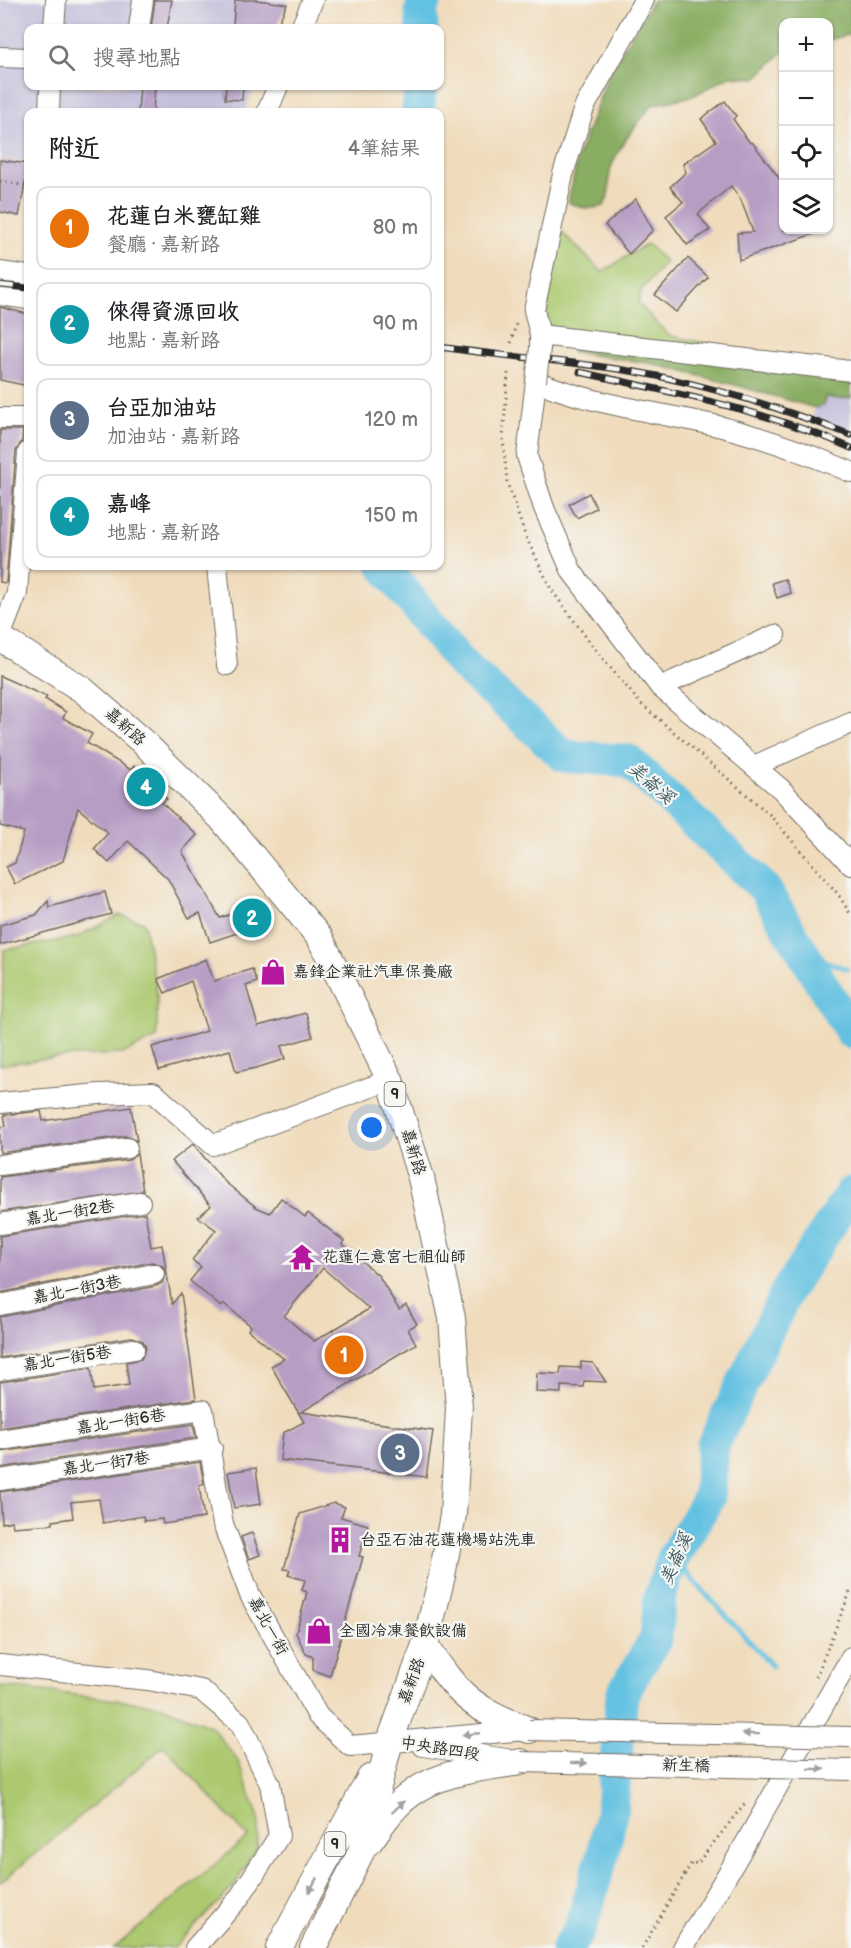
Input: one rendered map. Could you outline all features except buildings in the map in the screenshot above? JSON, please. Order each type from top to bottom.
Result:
[{"type":"main road","name":"嘉新路","points":[[0,638],[83,690],[221,818],[320,938],[390,1080],[421,1178],[452,1318],[459,1408],[453,1515],[442,1576],[425,1645],[390,1741],[361,1852],[313,1948]]},
{"type":"main road","points":[[425,1645],[462,1695],[486,1714],[529,1730]]},
{"type":"main road","name":"嘉新路","points":[[279,1948],[390,1741]]},
{"type":"main road","points":[[361,1852],[394,1808],[422,1786],[452,1773],[521,1762]]},
{"type":"street","points":[[54,24],[56,0]]},
{"type":"street","points":[[140,24],[144,0]]},
{"type":"street","points":[[303,24],[313,0]]},
{"type":"street","points":[[644,0],[584,108],[563,174],[534,310],[540,341],[527,456],[544,508],[572,572],[660,687],[781,789],[851,865]]},
{"type":"street","points":[[0,57],[24,58]]},
{"type":"street","points":[[49,108],[50,90]]},
{"type":"street","points":[[269,108],[276,90]]},
{"type":"street","points":[[0,272],[24,275]]},
{"type":"street","points":[[0,295],[24,298]]},
{"type":"street","points":[[540,341],[851,371]]},
{"type":"street","points":[[536,381],[570,395],[722,427],[798,449],[851,472]]},
{"type":"street","points":[[0,417],[24,418]]},
{"type":"street","points":[[0,638],[17,593],[24,503]]},
{"type":"street","points":[[217,570],[227,665]]},
{"type":"street","points":[[660,687],[776,635]]},
{"type":"street","points":[[754,766],[851,723]]},
{"type":"street","points":[[0,1103],[99,1094],[153,1092],[213,1144],[390,1080]]},
{"type":"street","points":[[0,1165],[127,1148]]},
{"type":"street","name":"嘉北一街2巷","points":[[0,1224],[140,1202]]},
{"type":"street","name":"嘉北一街3巷","points":[[0,1305],[154,1274]]},
{"type":"street","name":"嘉北一街5巷","points":[[0,1370],[134,1349]]},
{"type":"street","name":"嘉北一街6巷","points":[[0,1440],[203,1410],[212,1448]]},
{"type":"street","name":"嘉北一街7巷","points":[[0,1480],[212,1448]]},
{"type":"street","name":"嘉北一街","points":[[212,1448],[223,1524],[246,1585],[318,1716],[350,1746],[390,1741]]},
{"type":"street","points":[[683,1948],[736,1860],[851,1657]]},
{"type":"street","points":[[0,1665],[148,1680],[201,1690],[240,1722],[270,1784],[279,1836],[204,1948]]},
{"type":"street","name":"中央路四段","points":[[390,1741],[529,1730]]},
{"type":"street","name":"新生橋","points":[[529,1730],[851,1737]]},
{"type":"street","name":"中央路四段","points":[[390,1741],[521,1762]]},
{"type":"street","name":"新生橋","points":[[521,1762],[851,1770]]},
{"type":"street","points":[[195,1948],[239,1898]]},
{"type":"path","points":[[0,181],[24,185]]},
{"type":"path","points":[[815,1679],[851,1590]]},
{"type":"path","points":[[642,1948],[692,1862],[697,1864],[746,1801]]},
{"type":"shaded area","points":[[0,0],[288,0],[277,24],[24,24],[24,90],[253,90],[246,108],[24,108],[24,161],[0,159]]},
{"type":"shaded area","points":[[826,396],[836,399],[851,398],[851,431],[812,417],[815,408],[823,405]]},
{"type":"green space","points":[[653,0],[851,0],[851,34],[833,39],[833,18],[779,18],[779,56],[756,78],[730,76],[693,96],[652,105],[615,157],[610,170],[608,195],[604,206],[586,208],[568,202],[579,153],[610,71]]},
{"type":"green space","points":[[560,230],[602,272],[647,244],[666,262],[641,291],[638,303],[668,335],[749,353],[559,332],[546,324],[541,313]]},
{"type":"green space","points":[[574,345],[851,377],[851,398],[836,399],[826,396],[823,405],[815,408],[649,363],[571,352]]},
{"type":"green space","points":[[119,915],[144,922],[157,995],[157,1038],[122,1054],[57,1057],[0,1065],[4,950],[77,937]]},
{"type":"green space","points":[[0,1686],[159,1705],[211,1726],[238,1761],[259,1818],[257,1848],[233,1887],[174,1948],[114,1948],[248,1837],[164,1746],[0,1883]]},
{"type":"waterway","name":"美崙溪","points":[[422,24],[421,9],[426,0]]},
{"type":"waterway","name":"美崙溪","points":[[418,108],[421,90]]},
{"type":"waterway","name":"美崙溪","points":[[387,570],[462,664],[564,756],[629,761],[764,888],[851,1032]]},
{"type":"waterway","points":[[803,953],[847,969]]},
{"type":"waterway","name":"美崙溪","points":[[567,1948],[581,1927],[604,1850],[612,1808],[622,1694],[656,1638],[660,1596],[673,1558],[709,1497],[713,1445],[787,1291],[851,1193]]},
{"type":"waterway","points":[[673,1558],[772,1666]]},
{"type":"railway","points":[[0,285],[24,288]]},
{"type":"railway","points":[[444,348],[662,377],[758,402],[851,435]]},
{"type":"railway","points":[[580,372],[751,412],[818,434],[851,448]]},
{"type":"place","name":"嘉峰","points":[[146,787]]},
{"type":"place","name":"倈得資源回收","points":[[252,918]]},
{"type":"place","name":"嘉鋒企業社汽車保養廠","points":[[273,972]]},
{"type":"place","name":"花蓮仁意宮七祖仙師","points":[[302,1257]]},
{"type":"place","name":"花蓮白米甕缸雞","points":[[344,1355]]},
{"type":"place","name":"台亞加油站","points":[[400,1453]]},
{"type":"place","name":"台亞石油花蓮機場站洗車","points":[[340,1540]]},
{"type":"place","name":"全國冷凍餐飲設備","points":[[319,1631]]}]
